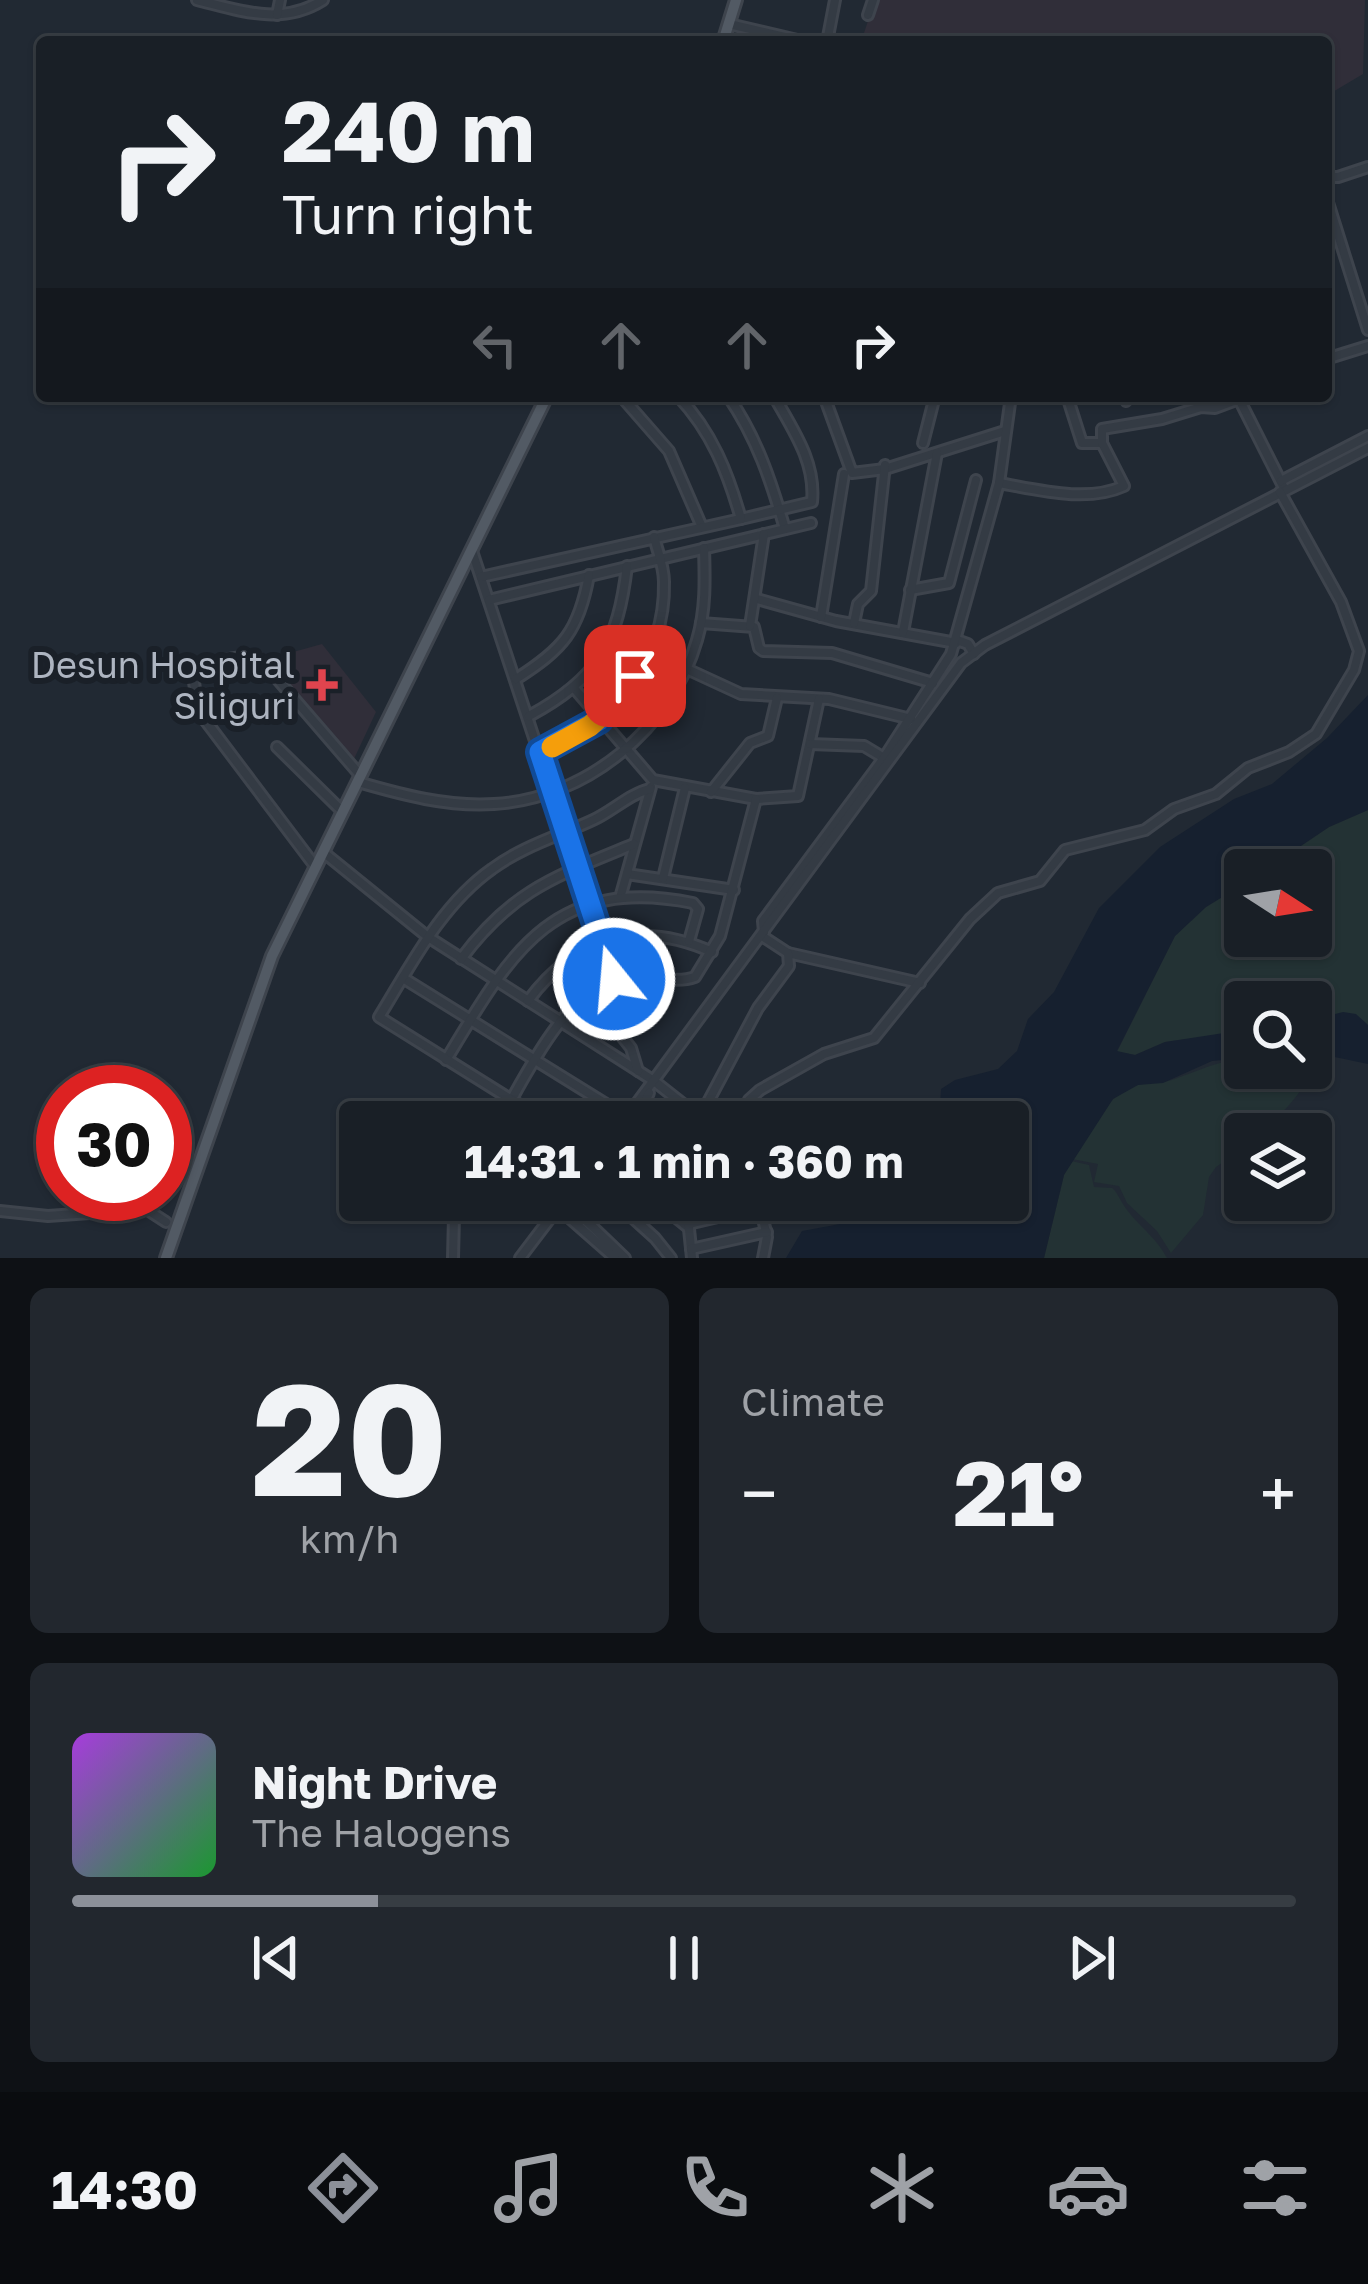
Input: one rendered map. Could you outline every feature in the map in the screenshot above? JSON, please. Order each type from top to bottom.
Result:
[{"type":"main road","points":[[725,36],[736,0]]},
{"type":"main road","points":[[166,1258],[258,994],[322,851],[544,402]]},
{"type":"street","points":[[197,0],[252,14],[278,15],[307,10],[323,0]]},
{"type":"street","points":[[278,15],[280,0]]},
{"type":"street","points":[[828,36],[835,0]]},
{"type":"street","points":[[868,15],[873,0]]},
{"type":"street","points":[[729,24],[780,36]]},
{"type":"street","points":[[1332,177],[1368,166]]},
{"type":"street","points":[[1332,213],[1368,330]]},
{"type":"street","points":[[1332,230],[1337,228]]},
{"type":"street","points":[[1332,357],[1368,346]]},
{"type":"street","points":[[627,402],[669,451],[702,527]]},
{"type":"street","points":[[683,402],[712,441],[741,519]]},
{"type":"street","points":[[732,402],[767,467],[785,529]]},
{"type":"street","points":[[481,577],[812,502],[814,480],[777,402]]},
{"type":"street","points":[[827,402],[852,473],[1005,431]]},
{"type":"street","points":[[922,443],[933,402]]},
{"type":"street","points":[[763,934],[764,921],[884,758],[957,641],[1000,483],[1010,402]]},
{"type":"street","points":[[1069,402],[1082,443],[1102,443]]},
{"type":"street","points":[[1000,483],[1109,493],[1124,486],[1102,443],[1102,429],[1224,402]]},
{"type":"street","points":[[749,1101],[824,1054],[874,1038],[981,908],[1005,889],[1040,881],[1060,853],[1144,830],[1174,809],[1216,794],[1248,768],[1289,752],[1316,734],[1354,670],[1357,642],[1240,402]]},
{"type":"street","points":[[640,1101],[961,663],[1368,436]]},
{"type":"street","points":[[1282,488],[1368,448]]},
{"type":"street","points":[[903,632],[938,453]]},
{"type":"street","points":[[854,623],[858,604],[872,591],[885,466]]},
{"type":"street","points":[[821,617],[844,473]]},
{"type":"street","points":[[910,590],[949,583],[976,480]]},
{"type":"street","points":[[489,600],[811,523]]},
{"type":"street","points":[[750,626],[764,534]]},
{"type":"street","points":[[540,752],[599,720],[650,652],[662,606],[662,558],[654,537]]},
{"type":"street","points":[[315,866],[205,720],[193,675],[201,668],[255,656],[358,778],[420,799],[450,803],[493,804],[554,793],[624,750],[662,711],[686,670],[701,623],[704,548]]},
{"type":"street","points":[[471,550],[614,979]]},
{"type":"street","points":[[528,716],[574,688],[600,659],[613,635],[627,566]]},
{"type":"street","points":[[516,679],[552,655],[574,629],[590,575]]},
{"type":"street","points":[[757,599],[821,617],[957,641],[968,644],[974,654]]},
{"type":"street","points":[[701,623],[750,626],[758,630],[763,651],[832,653],[933,683]]},
{"type":"street","points":[[613,635],[741,694],[819,699],[911,718]]},
{"type":"street","points":[[574,688],[652,785]]},
{"type":"street","points":[[711,792],[750,742],[768,736],[777,698]]},
{"type":"street","points":[[756,799],[734,890],[712,952],[695,977],[688,981],[652,976],[614,979],[589,994],[560,1022],[512,1100],[379,1017],[454,904],[493,868],[652,785],[756,799],[798,796],[819,699]]},
{"type":"street","points":[[810,744],[868,747],[884,758]]},
{"type":"street","points":[[277,747],[342,811]]},
{"type":"street","points":[[620,898],[652,785]]},
{"type":"street","points":[[663,878],[685,788]]},
{"type":"street","points":[[461,959],[513,901],[634,844]]},
{"type":"street","points":[[322,851],[428,938],[678,1101]]},
{"type":"street","points":[[626,874],[734,890]]},
{"type":"street","points":[[446,1060],[494,980],[536,934],[590,904],[649,896],[693,903],[698,909],[689,941]]},
{"type":"street","points":[[763,934],[788,953],[920,982]]},
{"type":"street","points":[[528,1001],[563,963],[602,942],[655,935],[689,941],[712,952]]},
{"type":"street","points":[[712,1101],[758,1008],[789,966],[788,953]]},
{"type":"street","points":[[403,978],[599,1101]]},
{"type":"street","points":[[589,994],[631,1048],[638,1071]]},
{"type":"street","points":[[0,1211],[48,1216],[146,1209],[166,1222]]},
{"type":"street","points":[[453,1258],[454,1221]]},
{"type":"street","points":[[520,1258],[548,1221]]},
{"type":"street","points":[[578,1221],[615,1258]]},
{"type":"street","points":[[586,1221],[625,1258]]},
{"type":"street","points":[[637,1221],[671,1258]]},
{"type":"street","points":[[681,1221],[688,1226]]},
{"type":"street","points":[[688,1221],[691,1253],[767,1232]]},
{"type":"street","points":[[688,1226],[707,1221]]},
{"type":"street","points":[[763,1258],[764,1221]]},
{"type":"shaded area","points":[[875,0],[1365,0],[1363,74],[1332,92],[1332,36],[863,36]]},
{"type":"shaded area","name":"Desun Hospital Siliguri","points":[[322,644],[376,712],[353,761],[268,659]]},
{"type":"shaded area","points":[[1368,810],[1368,1025],[1348,1014],[1332,1015],[1332,981],[1224,981],[1224,1035],[1165,1042],[1135,1055],[1117,1052],[1175,936],[1224,896],[1224,957],[1332,957],[1332,849],[1296,849],[1329,827]]},
{"type":"shaded area","points":[[1224,1062],[1224,1089],[1300,1089],[1281,1113],[1224,1113],[1224,1161],[1209,1177],[1203,1215],[1171,1253],[1157,1231],[1127,1203],[1119,1186],[1094,1182],[1098,1164],[1072,1159],[1106,1107],[1124,1091]]},
{"type":"shaded area","points":[[1071,1161],[1089,1165],[1094,1187],[1114,1190],[1167,1258],[1044,1258]]},
{"type":"water","points":[[1368,695],[1368,810],[1329,827],[1296,849],[1224,849],[1224,896],[1175,936],[1117,1051],[1135,1055],[1165,1042],[1224,1033],[1224,1060],[1163,1083],[1138,1085],[1113,1099],[1064,1175],[1044,1258],[786,1258],[802,1231],[852,1221],[1029,1221],[1029,1101],[940,1101],[941,1089],[955,1080],[998,1069],[1017,1051],[1028,1019],[1054,992],[1099,908],[1160,847],[1234,799],[1272,784],[1327,738]]},
{"type":"water","points":[[1356,1014],[1368,1025],[1368,1064],[1332,1056],[1332,1015]]},
{"type":"slow traffic","points":[[552,747],[599,720],[611,707]]},
{"type":"place","name":"Desun Hospital Siliguri","points":[[322,685]]},
{"type":"route","points":[[614,979],[540,752],[599,720],[635,676]]}]
